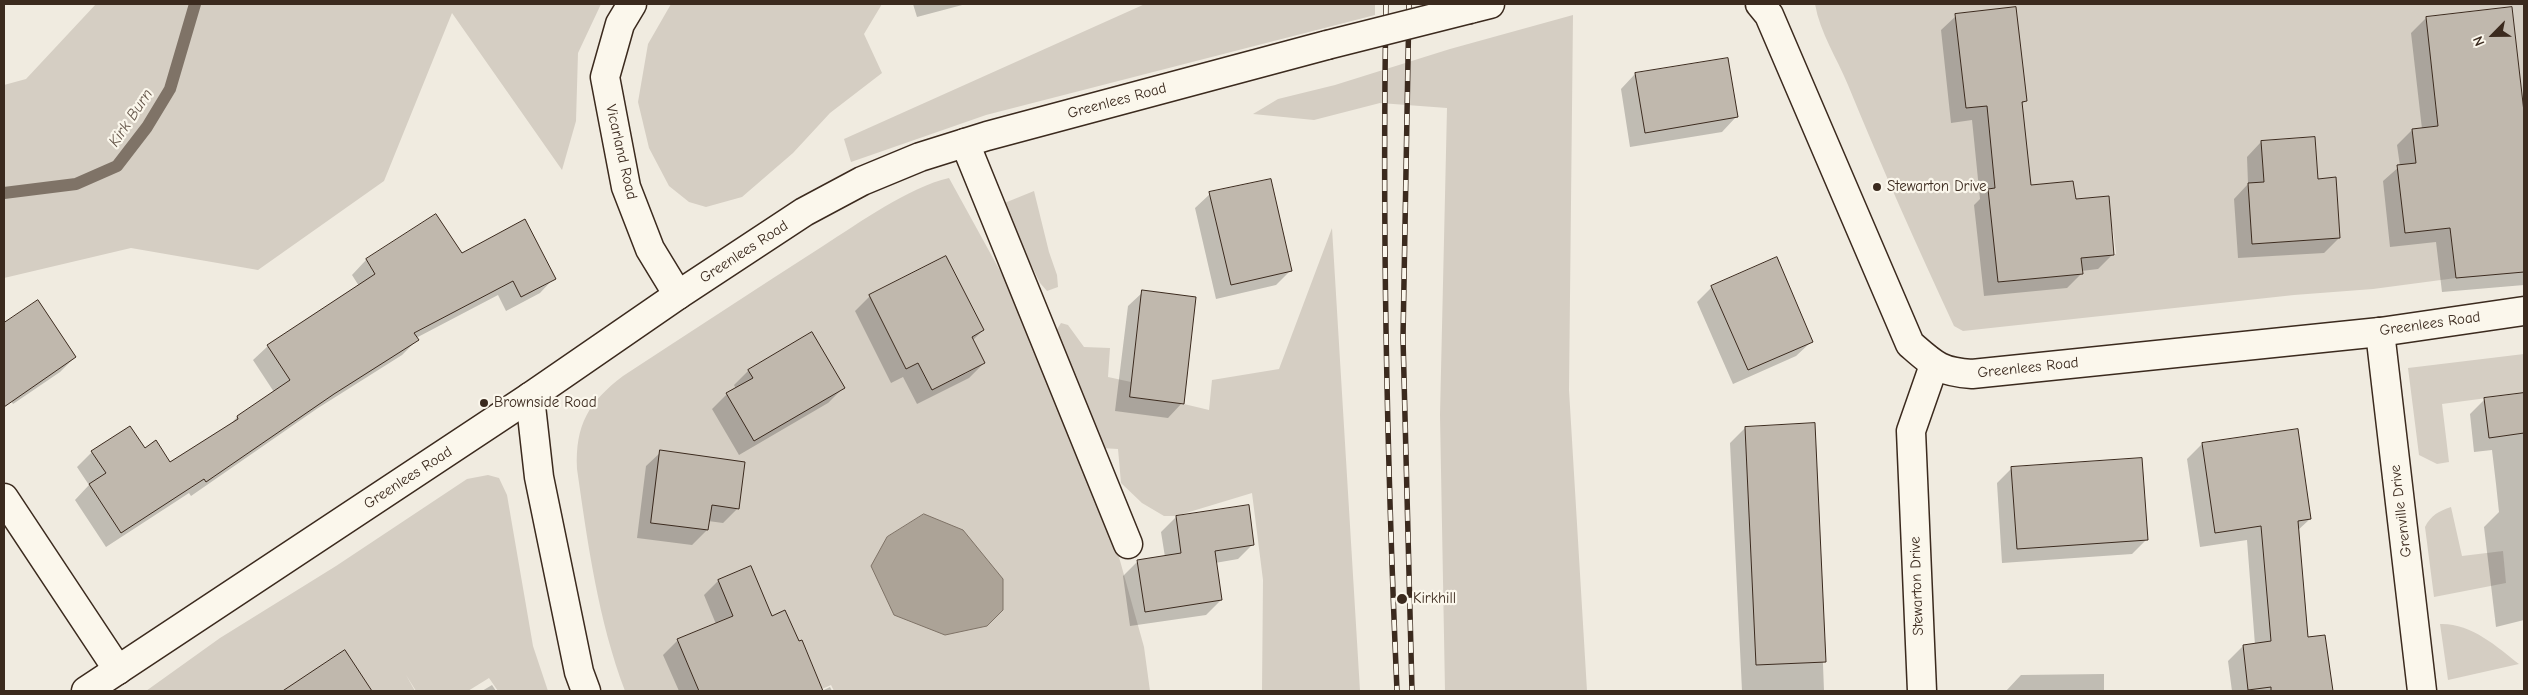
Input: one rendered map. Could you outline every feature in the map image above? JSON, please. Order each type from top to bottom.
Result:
[{"type":"main road","name":"Vicarland Road","points":[[632,4],[620,24],[605,77],[626,187],[650,249],[678,295]]},
{"type":"main road","name":"Greenlees Road","points":[[1760,4],[1769,16],[1910,344],[1934,365],[1950,372],[1972,374],[2380,332],[2524,311]]},
{"type":"main road","name":"Greenlees Road","points":[[86,691],[530,398],[678,295],[804,212],[862,181],[920,157],[965,143],[1480,6]]},
{"type":"main road","points":[[965,143],[1128,544]]},
{"type":"main road","name":"Grenville Drive","points":[[2380,332],[2422,691]]},
{"type":"main road","name":"Stewarton Drive","points":[[1922,691],[1911,431],[1934,365]]},
{"type":"main road","points":[[530,398],[539,477],[579,672],[586,691]]},
{"type":"main road","points":[[4,498],[118,670]]},
{"type":"shaded area","points":[[96,4],[601,4],[578,53],[576,121],[562,170],[452,13],[384,181],[258,270],[131,248],[4,278],[4,85],[26,79]]},
{"type":"shaded area","points":[[671,4],[882,4],[864,34],[882,73],[830,113],[793,153],[742,197],[706,207],[689,202],[669,186],[649,148],[638,102],[648,44]]},
{"type":"shaded area","points":[[1145,4],[1375,4],[1375,15],[986,115],[851,162],[844,139]]},
{"type":"shaded area","points":[[1815,4],[2524,4],[2524,112],[2512,7],[2426,17],[2438,126],[2412,129],[2416,163],[2397,165],[2405,233],[2450,228],[2456,278],[2373,289],[2294,295],[1963,331],[1954,326],[1940,296],[1817,15]],"holes":[[[1955,14],[2021,57],[2027,101],[1966,108]],[[2315,137],[2318,179],[2336,177],[2340,238],[2252,244],[2248,183],[2264,182],[2261,141]],[[2073,181],[2076,199],[2109,196],[2111,220],[2078,223],[2079,233],[2113,230],[2116,254],[2081,258],[2083,274],[1998,282],[1989,189]]]},
{"type":"shaded area","points":[[1573,15],[1569,390],[1587,691],[1445,691],[1440,415],[1447,108],[1380,103],[1314,120],[1253,114],[1278,99],[1335,85],[1450,49]]},
{"type":"shaded area","points":[[949,178],[1021,309],[1114,539],[1144,647],[1150,691],[834,691],[831,685],[822,689],[802,640],[772,652],[794,631],[785,611],[759,621],[753,607],[677,639],[699,691],[625,691],[601,609],[590,554],[577,469],[579,439],[586,415],[601,395],[623,376],[868,217],[901,197]],"holes":[[[946,256],[984,330],[972,337],[985,363],[965,374],[951,347],[950,381],[932,390],[918,363],[906,369],[869,295]]]},
{"type":"shaded area","points":[[1034,191],[1049,252],[1057,275],[1058,287],[1047,291],[1040,283],[1002,204]]},
{"type":"shaded area","points":[[1332,228],[1360,691],[1262,691],[1263,580],[1252,493],[1176,516],[1164,516],[1142,503],[1121,483],[1118,449],[1101,448],[1054,334],[1061,323],[1068,325],[1084,347],[1110,348],[1108,377],[1131,382],[1130,397],[1184,404],[1209,410],[1212,380],[1279,369]]},
{"type":"shaded area","points":[[2524,354],[2524,393],[2442,404],[2449,462],[2437,464],[2419,455],[2408,368]]},
{"type":"shaded area","points":[[488,475],[499,478],[507,495],[533,646],[548,691],[498,691],[489,678],[468,691],[416,691],[406,675],[415,691],[146,691],[220,638],[336,566],[467,479]]},
{"type":"shaded area","points":[[2451,507],[2462,556],[2503,551],[2506,583],[2434,597],[2425,527],[2436,514]]},
{"type":"shaded area","points":[[924,514],[963,530],[1003,579],[1003,610],[987,626],[945,635],[894,615],[871,566],[887,537]]},
{"type":"shaded area","points":[[2440,624],[2462,627],[2473,631],[2519,664],[2448,680]]},
{"type":"building","points":[[2016,7],[2027,101],[2022,102],[2031,185],[2073,181],[2076,199],[2109,196],[2114,255],[2081,258],[2083,274],[1998,282],[1988,189],[1995,188],[1987,106],[1966,108],[1955,14]]},
{"type":"building","points":[[2512,7],[2524,112],[2524,272],[2456,278],[2450,228],[2405,233],[2397,165],[2416,163],[2412,129],[2438,126],[2426,17]]},
{"type":"building","points":[[1728,58],[1738,117],[1645,133],[1635,73]]},
{"type":"building","points":[[2315,137],[2318,179],[2336,177],[2340,238],[2252,244],[2248,183],[2264,182],[2261,141]]},
{"type":"building","points":[[1271,179],[1292,271],[1231,285],[1209,192]]},
{"type":"building","points":[[436,214],[462,253],[525,219],[556,279],[521,297],[513,281],[414,333],[419,340],[334,394],[206,482],[204,479],[121,533],[89,484],[106,473],[91,451],[130,426],[145,448],[156,440],[170,462],[238,419],[237,416],[290,380],[267,345],[375,274],[366,259]]},
{"type":"building","points":[[946,256],[984,330],[972,337],[985,363],[932,390],[918,363],[906,369],[869,295]]},
{"type":"building","points":[[1777,257],[1813,342],[1748,370],[1711,286]]},
{"type":"building","points":[[1142,290],[1196,297],[1184,404],[1130,397]]},
{"type":"building","points":[[38,300],[76,357],[4,407],[4,323]]},
{"type":"building","points":[[812,332],[845,388],[754,441],[726,393],[753,378],[748,370]]},
{"type":"building","points":[[2524,393],[2524,433],[2489,438],[2484,398]]},
{"type":"building","points":[[1815,423],[1826,662],[1756,665],[1745,427]]},
{"type":"building","points":[[2298,429],[2311,519],[2298,521],[2308,637],[2325,635],[2333,691],[2271,691],[2271,687],[2248,690],[2243,645],[2271,641],[2261,526],[2215,533],[2202,443]]},
{"type":"building","points":[[660,450],[745,462],[739,509],[712,505],[708,530],[651,523]]},
{"type":"building","points":[[2142,458],[2148,540],[2017,549],[2011,467]]},
{"type":"building","points":[[1249,505],[1254,545],[1215,551],[1222,600],[1145,612],[1137,560],[1181,553],[1176,516]]},
{"type":"building","points":[[751,566],[772,616],[785,610],[799,641],[802,640],[823,691],[699,691],[677,639],[733,616],[718,580]]},
{"type":"building","points":[[345,650],[372,691],[283,691]]},
{"type":"waterway","name":"Kirk Burn","points":[[4,193],[76,184],[117,166],[147,127],[170,89],[195,4]]},
{"type":"railway","points":[[1386,4],[1386,348],[1397,691]]},
{"type":"railway","points":[[1409,4],[1403,338],[1412,691]]},
{"type":"place","name":"Stewarton Drive","points":[[1877,187]]},
{"type":"place","name":"Brownside Road","points":[[484,403]]},
{"type":"place","name":"Kirkhill","points":[[1402,599]]}]
